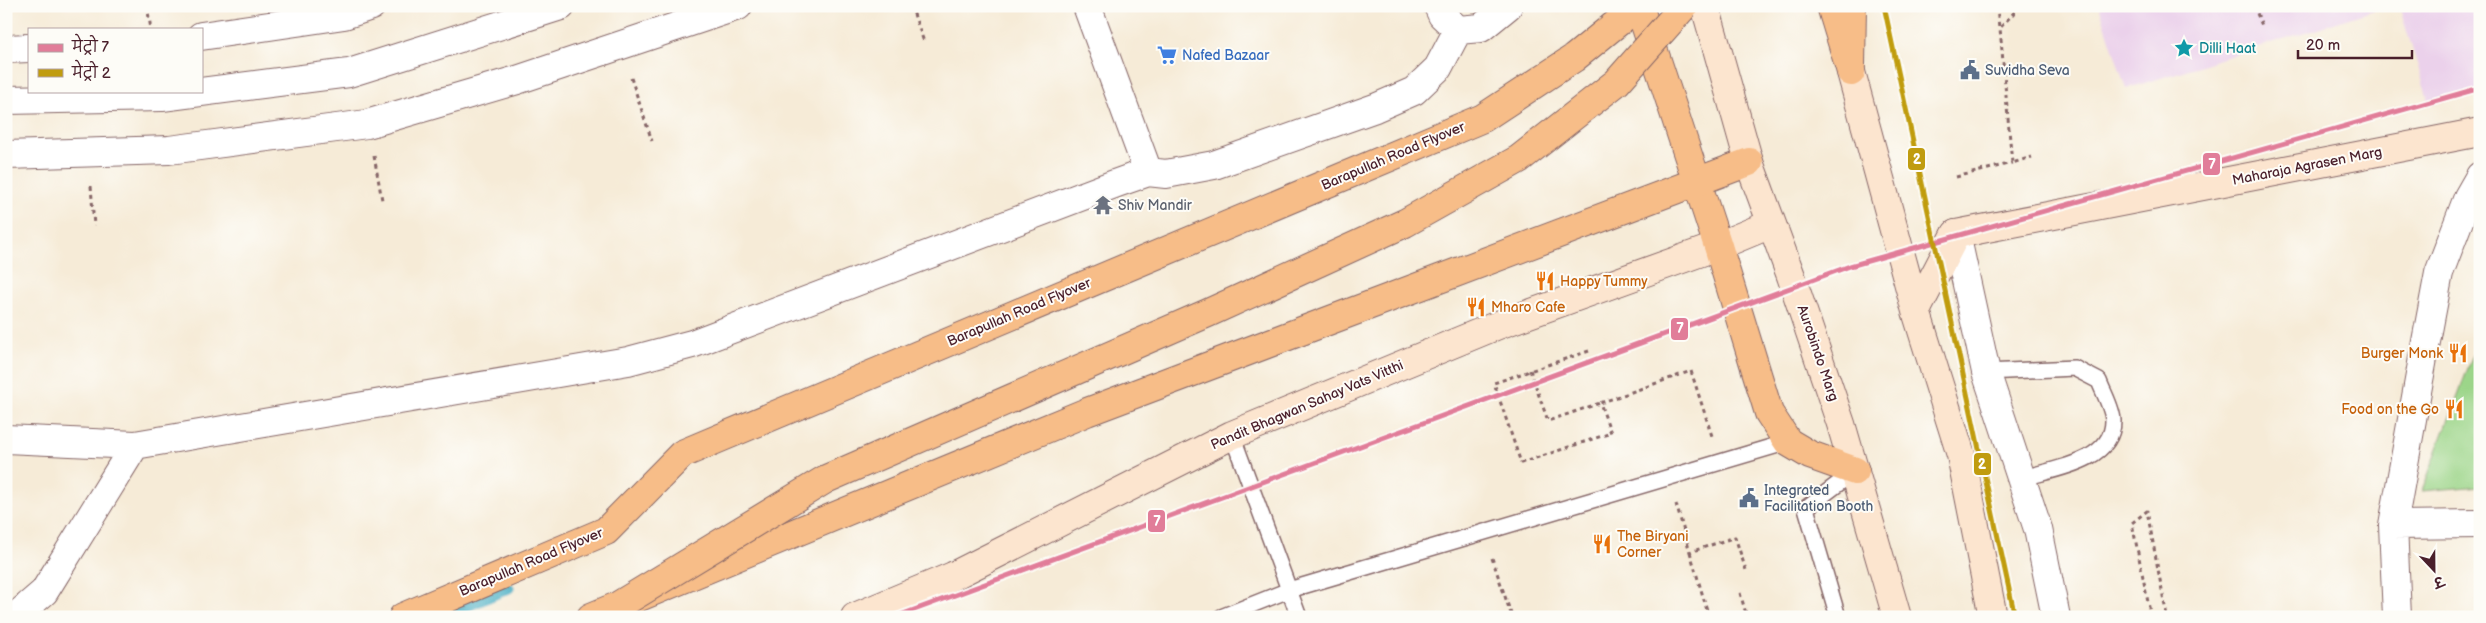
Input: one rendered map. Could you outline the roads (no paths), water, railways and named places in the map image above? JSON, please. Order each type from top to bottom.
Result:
[{"type":"main road","name":"Barapullah Road Flyover","points":[[403,617],[606,531],[682,454],[1483,118],[1574,58],[1639,6]]},
{"type":"main road","points":[[1639,6],[1718,246],[1769,413],[1788,442],[1810,455],[1855,472]]},
{"type":"main road","points":[[619,605],[826,479],[1208,313],[1405,224],[1519,159],[1617,82],[1684,6]]},
{"type":"main road","points":[[1830,6],[1851,72]]},
{"type":"main road","points":[[1851,72],[1852,6]]},
{"type":"main road","points":[[590,617],[1087,412],[1749,162]]},
{"type":"street","points":[[202,36],[344,15],[371,6]]},
{"type":"street","points":[[202,92],[349,73],[561,6]]},
{"type":"street","points":[[6,154],[169,150],[367,124],[621,47],[738,6]]},
{"type":"street","points":[[1087,6],[1148,172]]},
{"type":"street","points":[[1438,6],[1442,15],[1458,30],[1481,28],[1508,6]]},
{"type":"street","name":"Aurobindo Marg","points":[[1705,6],[1749,162],[1841,424],[1897,617]]},
{"type":"street","points":[[6,439],[135,445],[628,361],[692,344],[1148,172],[1166,174],[1214,165],[1376,108],[1414,91],[1438,68],[1458,30]]},
{"type":"street","points":[[6,50],[28,48]]},
{"type":"street","points":[[1851,72],[1916,311],[1961,455],[1993,617]]},
{"type":"street","points":[[6,100],[162,97],[201,92]]},
{"type":"street","name":"Maharaja Agrasen Marg","points":[[1956,234],[2480,132]]},
{"type":"street","points":[[2397,617],[2393,526],[2439,273],[2468,196],[2480,176]]},
{"type":"street","name":"Pandit Bhagwan Sahay Vats Vitthi","points":[[855,617],[953,576],[1232,435],[1498,325],[1718,246],[1772,224]]},
{"type":"street","points":[[1916,311],[1956,234]]},
{"type":"street","points":[[1956,234],[1986,372],[2023,478],[2038,529],[2056,617]]},
{"type":"street","points":[[15,617],[44,592],[135,445]]},
{"type":"street","points":[[2393,526],[2480,524]]},
{"type":"lane","points":[[1986,372],[2074,368],[2099,381],[2113,420],[2108,442],[2086,459],[2023,478]]},
{"type":"lane","points":[[1232,435],[1300,617]]},
{"type":"lane","points":[[1221,617],[1289,590],[1788,442]]},
{"type":"lane","points":[[1838,617],[1806,508],[1855,472]]},
{"type":"waterway","points":[[443,617],[509,588]]},
{"type":"metro line","name":"2","points":[[1884,6],[2015,617]]},
{"type":"metro line","name":"7","points":[[895,617],[1850,266],[2480,88]]},
{"type":"place","name":"Dilli Haat","points":[[2184,48]]},
{"type":"place","name":"Nafed Bazaar","points":[[1167,55]]},
{"type":"place","name":"Suvidha Seva","points":[[1970,70]]},
{"type":"place","name":"Shiv Mandir","points":[[1103,205]]},
{"type":"place","name":"Happy Tummy","points":[[1545,281]]},
{"type":"place","name":"Mharo Cafe","points":[[1476,307]]},
{"type":"place","name":"Burger Monk","points":[[2458,353]]},
{"type":"place","name":"Food on the Go","points":[[2454,409]]},
{"type":"place","name":"Integrated Facilitation Booth","points":[[1749,498]]},
{"type":"place","name":"The Biryani Corner","points":[[1602,544]]}]
